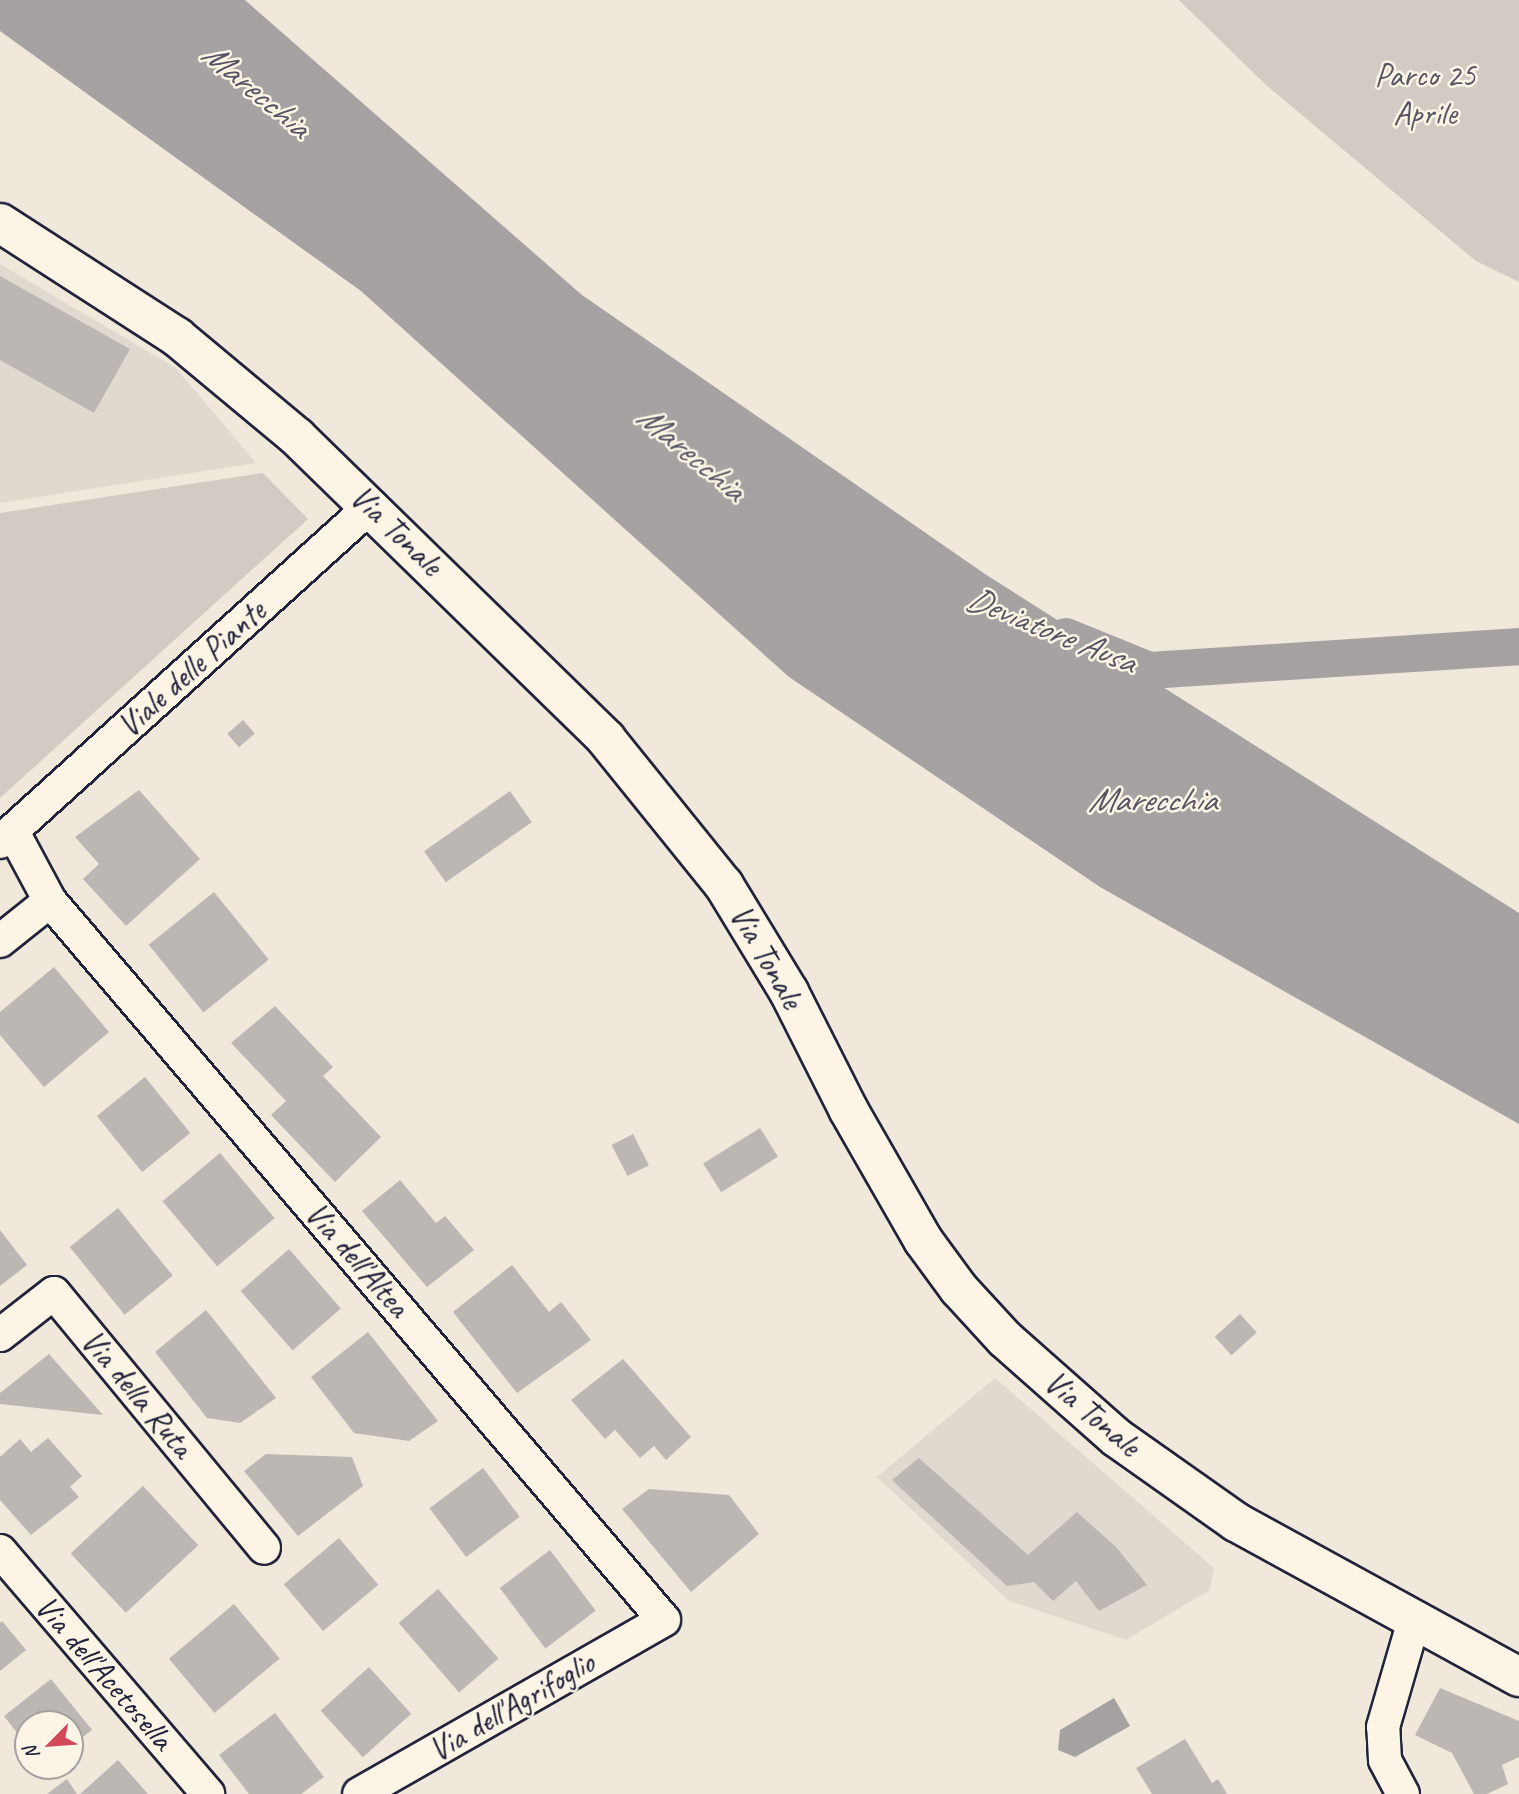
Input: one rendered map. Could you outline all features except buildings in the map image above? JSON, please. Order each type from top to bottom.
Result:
[{"type":"street","name":"Via Tonale","points":[[0,223],[177,337],[297,436],[606,739],[670,814],[757,935],[923,1240],[977,1309],[1064,1394],[1164,1472],[1236,1522],[1519,1677]]},
{"type":"street","name":"Viale delle Piante","points":[[50,901],[6,837],[371,506]]},
{"type":"street","points":[[0,942],[50,901]]},
{"type":"street","name":"Via dell'Altea","points":[[50,901],[664,1620]]},
{"type":"street","name":"Via della Ruta","points":[[0,1335],[54,1293],[264,1548]]},
{"type":"street","name":"Via dell'Acetosella","points":[[0,1551],[208,1794]]},
{"type":"street","name":"Via dell'Agrifoglio","points":[[359,1794],[664,1620]]},
{"type":"street","points":[[1403,1794],[1385,1760],[1383,1727],[1414,1620]]},
{"type":"shaded area","points":[[0,264],[176,368],[256,463],[0,503]]},
{"type":"shaded area","points":[[995,1378],[1214,1568],[1210,1590],[1126,1640],[1009,1601],[877,1477]]},
{"type":"green space","name":"Parco 25 Aprile","points":[[1179,0],[1519,0],[1519,282],[1476,261],[1265,84]]},
{"type":"green space","points":[[263,473],[308,519],[0,798],[0,513]]},
{"type":"water","name":"Marecchia","points":[[0,0],[245,0],[582,295],[985,574],[1519,913],[1519,1124],[1100,887],[789,677],[361,291],[0,31]]},
{"type":"water","points":[[1114,1698],[1130,1726],[1075,1757],[1058,1750],[1060,1730]]},
{"type":"waterway","name":"Deviatore Ausa","points":[[1065,636],[1149,670],[1519,646]]}]
